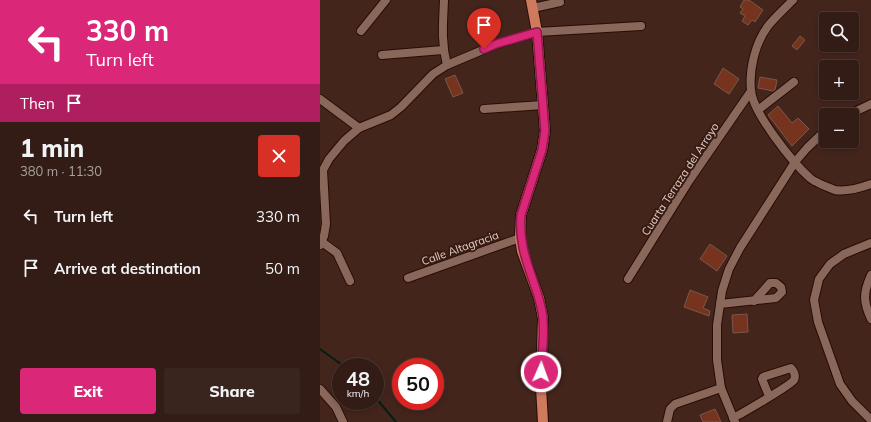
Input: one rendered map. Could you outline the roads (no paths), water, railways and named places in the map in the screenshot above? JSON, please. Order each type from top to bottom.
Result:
[{"type":"main road","points":[[532,4],[537,32],[545,119],[544,139],[521,215],[520,238],[522,251],[542,309],[543,329],[540,386],[543,422]]},
{"type":"street","points":[[361,32],[386,0]]},
{"type":"street","points":[[444,0],[442,33],[443,50],[447,66]]},
{"type":"street","points":[[793,0],[768,26],[757,46],[753,60],[750,91],[758,110],[773,135],[811,179],[835,190],[854,190],[871,184]]},
{"type":"street","points":[[532,4],[560,2]]},
{"type":"street","points":[[350,281],[337,253],[321,243],[325,232],[326,214],[321,170],[337,149],[359,128],[391,115],[401,107],[431,76],[447,66],[496,44],[537,32],[641,26]]},
{"type":"street","points":[[382,55],[443,50]]},
{"type":"street","points":[[758,110],[794,82]]},
{"type":"street","name":"Cuarta Terraza del Arroyo","points":[[628,279],[689,182],[750,91]]},
{"type":"street","points":[[320,99],[359,128]]},
{"type":"street","points":[[859,110],[871,104]]},
{"type":"street","points":[[484,109],[543,105]]},
{"type":"street","points":[[769,396],[734,420],[721,388],[717,360],[716,325],[720,304],[728,269],[740,248],[795,162],[819,137]]},
{"type":"street","name":"Calle Altagracia","points":[[408,278],[520,238]]},
{"type":"street","points":[[871,243],[844,254],[830,264],[819,279],[814,300],[818,322],[840,384],[852,401],[871,420]]},
{"type":"street","points":[[871,275],[865,288],[865,303],[871,319]]},
{"type":"street","points":[[720,304],[754,301]]},
{"type":"street","points":[[667,422],[670,409],[675,404],[721,388]]},
{"type":"street","points":[[320,389],[336,407],[343,422]]},
{"type":"waterway","points":[[320,349],[332,358]]},
{"type":"waterway","points":[[384,408],[396,422]]}]
